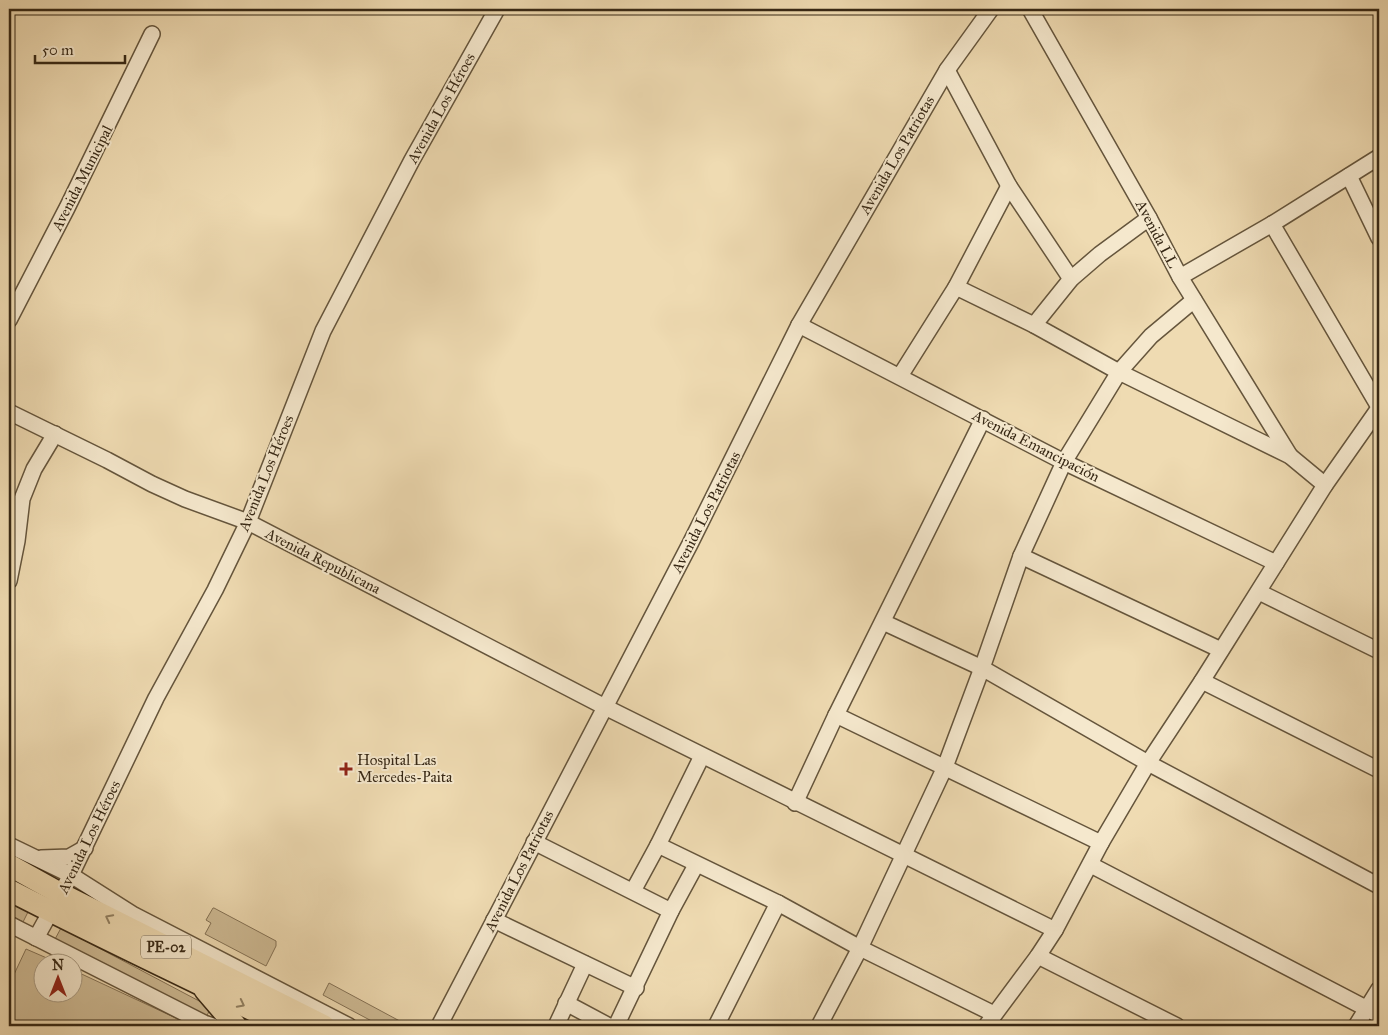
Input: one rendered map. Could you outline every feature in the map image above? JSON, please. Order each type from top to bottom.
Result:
[{"type":"highway","name":"PE-02","points":[[9,865],[56,903],[132,952],[199,982],[285,1026]]},
{"type":"highway","name":"PE-02","points":[[9,890],[56,903],[324,1026]]},
{"type":"highway","name":"PE-02","points":[[199,982],[236,1026]]},
{"type":"street","name":"Avenida Los Héroes","points":[[36,938],[71,875],[156,698],[215,590],[248,522],[323,331],[412,160],[497,9]]},
{"type":"street","name":"Avenida Los Patriotas","points":[[439,1026],[690,544],[799,324],[947,70],[991,9]]},
{"type":"street","name":"Avenida LL","points":[[1030,9],[1180,277],[1290,456]]},
{"type":"street","name":"Avenida Municipal","points":[[9,320],[67,208],[152,34]]},
{"type":"street","points":[[947,70],[1009,186],[1071,279]]},
{"type":"street","points":[[1180,277],[1272,224],[1379,157]]},
{"type":"street","points":[[1349,176],[1379,238]]},
{"type":"street","points":[[900,376],[956,287],[1009,186]]},
{"type":"street","points":[[1034,325],[1071,279],[1100,254],[1148,218]]},
{"type":"street","points":[[658,845],[778,903],[990,1020],[1055,930],[1101,843],[1148,763],[1259,592],[1325,485],[1379,408],[1272,224]]},
{"type":"street","points":[[956,287],[1034,325],[1119,372],[1290,456],[1325,485]]},
{"type":"street","points":[[819,1026],[860,948],[945,767],[1021,556],[1064,462],[1119,372],[1150,336],[1194,300]]},
{"type":"street","name":"Avenida Emancipación","points":[[799,324],[1064,462],[1276,563]]},
{"type":"street","name":"Avenida Republicana","points":[[9,412],[152,484],[185,499],[248,522],[605,707],[795,803],[1055,930]]},
{"type":"street","points":[[795,803],[836,715],[983,419]]},
{"type":"street","points":[[9,580],[17,541],[22,499],[34,469],[55,434]]},
{"type":"street","points":[[1021,556],[1221,650]]},
{"type":"street","points":[[1259,592],[1379,651]]},
{"type":"street","points":[[883,622],[982,668],[1148,763],[1379,886]]},
{"type":"street","points":[[1202,681],[1379,770]]},
{"type":"street","points":[[836,715],[1101,843]]},
{"type":"street","points":[[633,891],[702,756]]},
{"type":"street","points":[[534,842],[671,911]]},
{"type":"street","points":[[9,845],[71,875],[134,914],[349,1026]]},
{"type":"street","points":[[35,857],[69,857],[84,848]]},
{"type":"street","points":[[1091,864],[1373,1012]]},
{"type":"street","points":[[616,1026],[636,988],[671,911],[696,865]]},
{"type":"street","points":[[716,1026],[778,903]]},
{"type":"street","points":[[494,920],[636,988]]},
{"type":"street","points":[[9,924],[213,1026]]},
{"type":"street","points":[[1038,956],[1178,1026]]},
{"type":"street","points":[[556,1026],[585,964]]},
{"type":"street","points":[[1356,1026],[1373,1012],[1379,989]]},
{"type":"street","points":[[566,1003],[609,1026]]},
{"type":"shaded area","points":[[9,903],[28,912],[23,922],[9,914]]},
{"type":"shaded area","points":[[213,908],[276,941],[276,946],[266,966],[205,934],[211,923],[206,920]]},
{"type":"shaded area","points":[[61,928],[201,1002],[209,1011],[207,1016],[82,955],[82,952],[76,952],[54,941]]},
{"type":"shaded area","points":[[26,949],[33,952],[32,1002],[82,1002],[82,974],[193,1026],[9,1026],[9,985]]},
{"type":"shaded area","points":[[329,983],[409,1026],[381,1026],[323,995]]},
{"type":"place","name":"Hospital Las Mercedes-Paita","points":[[346,769]]}]
